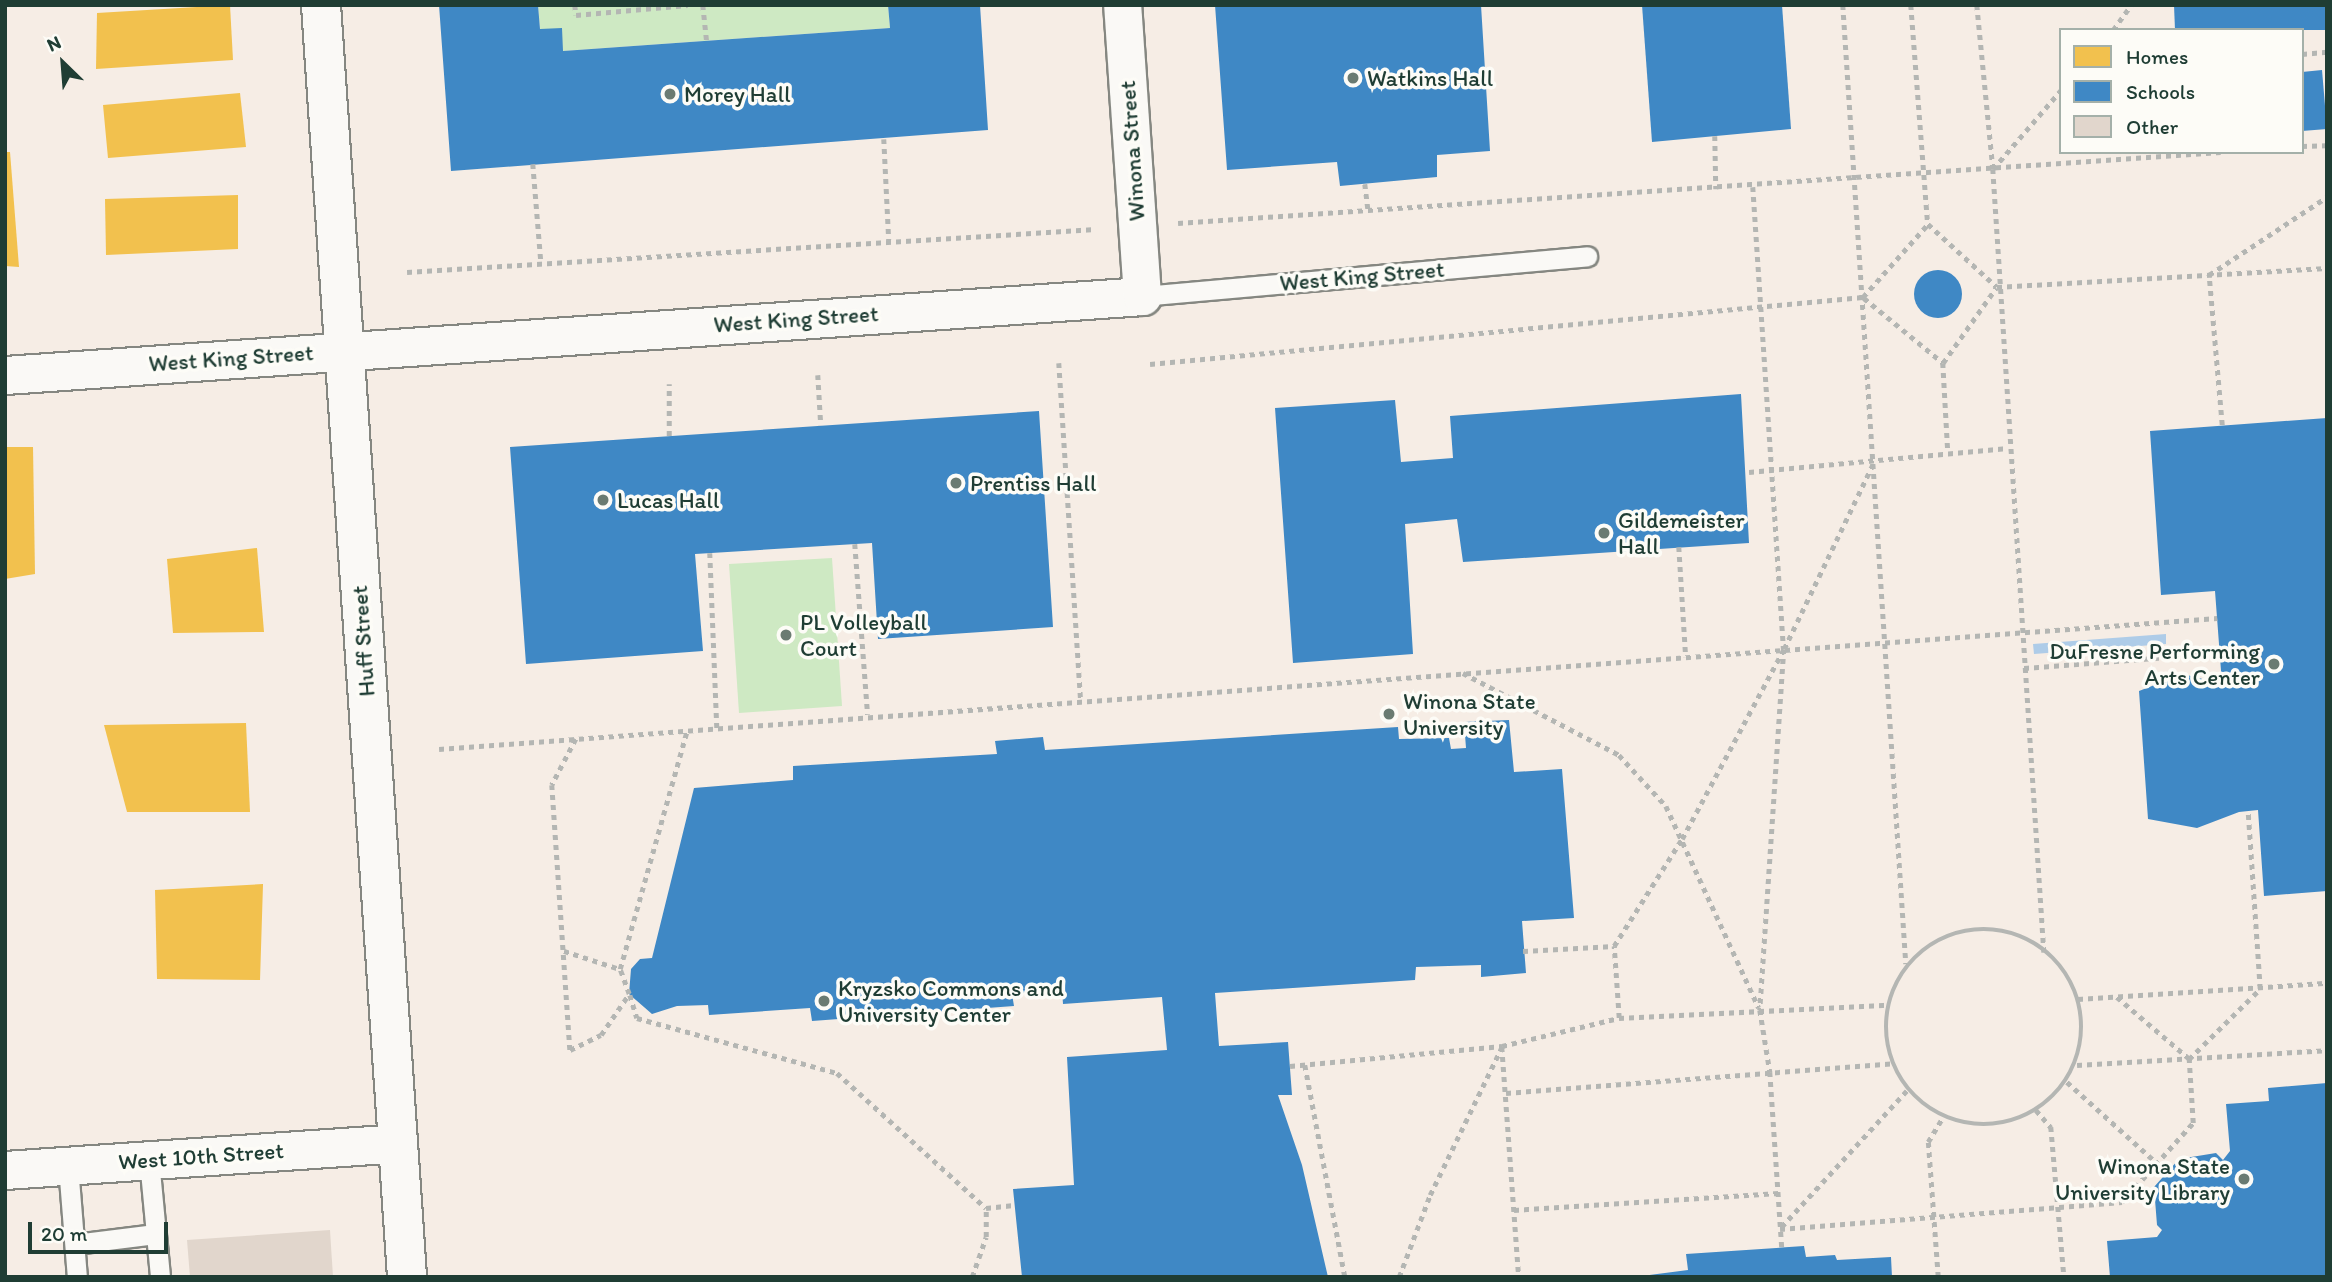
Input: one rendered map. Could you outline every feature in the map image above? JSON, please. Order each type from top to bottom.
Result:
[{"type":"main road","name":"Huff Street","points":[[321,5],[407,1277]]},
{"type":"street","name":"Winona Street","points":[[1122,5],[1142,296]]},
{"type":"street","name":"West King Street","points":[[5,375],[344,349],[1142,296]]},
{"type":"street","name":"West 10th Street","points":[[5,1170],[397,1143]]},
{"type":"lane","name":"West King Street","points":[[1142,296],[1587,256]]},
{"type":"lane","points":[[149,1160],[160,1277]]},
{"type":"lane","points":[[68,1166],[77,1277]]},
{"type":"lane","points":[[75,1244],[155,1234]]},
{"type":"path","points":[[575,5],[576,15],[688,5]]},
{"type":"path","points":[[704,5],[707,41]]},
{"type":"path","points":[[1843,5],[1888,643],[1906,964]]},
{"type":"path","points":[[1912,5],[1927,223],[1997,287],[2327,268]]},
{"type":"path","points":[[1977,5],[1993,169],[1997,287],[2044,952]]},
{"type":"path","points":[[2114,28],[2131,5]]},
{"type":"path","points":[[2304,54],[2327,52]]},
{"type":"path","points":[[1993,169],[2059,92]]},
{"type":"path","points":[[1715,136],[1716,189]]},
{"type":"path","points":[[884,139],[889,240]]},
{"type":"path","points":[[2304,146],[2327,145]]},
{"type":"path","points":[[407,272],[1138,226],[1584,192],[1753,187],[2194,154]]},
{"type":"path","points":[[533,164],[541,262]]},
{"type":"path","points":[[1365,184],[1368,209]]},
{"type":"path","points":[[1753,187],[1784,649],[1760,1010],[1770,1072],[1782,1248]]},
{"type":"path","points":[[2208,275],[2327,197]]},
{"type":"path","points":[[1150,364],[1863,297],[1927,223]]},
{"type":"path","points":[[2208,275],[2222,425]]},
{"type":"path","points":[[1948,453],[1942,363],[1997,287]]},
{"type":"path","points":[[1863,297],[1942,363]]},
{"type":"path","points":[[1059,363],[1081,701]]},
{"type":"path","points":[[818,375],[821,425]]},
{"type":"path","points":[[669,384],[669,436]]},
{"type":"path","points":[[1749,472],[2008,448]]},
{"type":"path","points":[[1619,1018],[1614,946],[1682,839],[1784,649],[1875,461]]},
{"type":"path","points":[[855,544],[868,715]]},
{"type":"path","points":[[1679,547],[1686,657]]},
{"type":"path","points":[[710,553],[718,729]]},
{"type":"path","points":[[439,749],[718,729],[868,715],[2217,618]]},
{"type":"path","points":[[2024,668],[2219,653]]},
{"type":"path","points":[[1462,673],[1619,755],[1666,806],[1760,1010]]},
{"type":"path","points":[[687,731],[620,969],[637,1018],[837,1073],[986,1208],[986,1237],[972,1277]]},
{"type":"path","points":[[577,738],[552,785],[569,1050],[601,1035],[629,994]]},
{"type":"path","points":[[2189,1059],[2260,989],[2248,811]]},
{"type":"path","points":[[1974,928],[2011,930],[2044,952],[2064,972],[2078,999],[2083,1034],[2077,1065],[2067,1082],[2036,1110],[2007,1125],[1975,1128],[1943,1117],[1907,1091],[1894,1063],[1887,1035],[1888,1005],[1906,964],[1937,938],[1974,928]]},
{"type":"path","points":[[1523,951],[1614,946]]},
{"type":"path","points":[[564,951],[620,969]]},
{"type":"path","points":[[2078,999],[2327,983]]},
{"type":"path","points":[[1780,1229],[2122,1202],[2193,1123],[2189,1059],[2115,996]]},
{"type":"path","points":[[1290,1066],[1502,1046],[1619,1018],[1888,1005]]},
{"type":"path","points":[[1502,1046],[1519,1277]]},
{"type":"path","points":[[1399,1277],[1425,1207],[1502,1046]]},
{"type":"path","points":[[2077,1065],[2327,1050]]},
{"type":"path","points":[[1506,1093],[1894,1063]]},
{"type":"path","points":[[1305,1065],[1345,1277]]},
{"type":"path","points":[[2067,1082],[2167,1172]]},
{"type":"path","points":[[1780,1229],[1907,1091]]},
{"type":"path","points":[[2036,1110],[2051,1127],[2064,1277]]},
{"type":"path","points":[[1938,1277],[1928,1142],[1943,1117]]},
{"type":"path","points":[[1514,1210],[1778,1193]]},
{"type":"path","points":[[986,1208],[1014,1205]]},
{"type":"green space","points":[[538,5],[888,5],[890,28],[563,51],[540,29]]},
{"type":"green space","name":"PL Volleyball Court","points":[[832,558],[842,706],[739,713],[729,564]]},
{"type":"water","points":[[2166,634],[2166,644],[2034,654],[2033,644]]},
{"type":"building: Homes","points":[[230,5],[233,60],[96,69],[97,13]]},
{"type":"building: Homes","points":[[240,93],[246,147],[108,158],[103,105]]},
{"type":"building: Homes","points":[[5,152],[10,152],[19,267],[5,266]]},
{"type":"building: Homes","points":[[238,195],[238,249],[106,255],[105,199]]},
{"type":"building: Homes","points":[[5,447],[33,447],[35,574],[5,579]]},
{"type":"building: Homes","points":[[257,548],[264,632],[173,633],[167,559]]},
{"type":"building: Homes","points":[[246,723],[250,812],[127,812],[104,725]]},
{"type":"building: Homes","points":[[263,884],[260,980],[157,979],[155,890]]},
{"type":"building: Schools","name":"Morey Hall","points":[[439,5],[538,5],[540,29],[562,28],[563,51],[890,28],[888,5],[980,5],[988,130],[451,171]]},
{"type":"building: Schools","name":"Watkins Hall","points":[[1215,5],[1481,5],[1490,151],[1437,155],[1437,177],[1340,186],[1337,162],[1227,170]]},
{"type":"building: Schools","points":[[1642,5],[1782,5],[1791,129],[1652,142]]},
{"type":"building: Schools","points":[[2174,5],[2327,5],[2327,30],[2175,28]]},
{"type":"building: Schools","points":[[2322,70],[2327,129],[2304,131],[2304,72]]},
{"type":"building: Schools","points":[[1938,270],[1955,277],[1962,294],[1955,311],[1938,318],[1921,311],[1914,294],[1921,277]]},
{"type":"building: Schools","name":"Gildemeister Hall","points":[[1741,394],[1749,543],[1463,562],[1457,519],[1405,524],[1413,654],[1293,663],[1275,408],[1395,400],[1401,462],[1453,458],[1450,416]]},
{"type":"building: Schools","points":[[1039,411],[1053,627],[878,639],[872,543],[695,554],[703,651],[526,664],[510,447]]},
{"type":"building: Schools","name":"DuFresne Performing Arts Center","points":[[2327,418],[2327,891],[2264,896],[2258,810],[2239,812],[2197,828],[2148,819],[2139,691],[2183,674],[2222,684],[2215,591],[2161,595],[2150,431]]},
{"type":"building: Schools","name":"Kryzsko Commons and University Center","points":[[1509,720],[1514,772],[1562,769],[1574,918],[1522,921],[1526,973],[1481,977],[1481,965],[1416,967],[1415,980],[1215,993],[1219,1046],[1288,1042],[1292,1095],[1278,1095],[1302,1165],[1328,1277],[1022,1277],[1013,1189],[1074,1185],[1067,1057],[1167,1050],[1162,997],[1063,1004],[1062,990],[1012,994],[1014,1006],[812,1021],[810,1008],[709,1015],[708,1005],[677,1006],[652,1014],[629,994],[631,969],[640,959],[652,958],[694,788],[793,780],[793,766],[997,754],[995,741],[1043,737],[1045,750],[1398,727],[1399,739],[1449,738],[1451,749],[1466,748],[1464,722]]},
{"type":"building: Schools","name":"Winona State University Library","points":[[2327,1083],[2327,1277],[2110,1277],[2107,1241],[2157,1237],[2162,1230],[2157,1225],[2154,1187],[2179,1159],[2216,1153],[2223,1160],[2230,1151],[2226,1104],[2269,1101],[2268,1088]]},
{"type":"building: Schools","points":[[1804,1246],[1806,1257],[1835,1255],[1837,1260],[1891,1257],[1892,1277],[1634,1277],[1688,1270],[1686,1254]]},
{"type":"building: Other","points":[[330,1230],[333,1277],[190,1277],[187,1240]]},
{"type":"place","name":"Watkins Hall","points":[[1353,78]]},
{"type":"place","name":"Morey Hall","points":[[670,94]]},
{"type":"place","name":"Prentiss Hall","points":[[956,483]]},
{"type":"place","name":"Lucas Hall","points":[[603,500]]},
{"type":"place","name":"Gildemeister Hall","points":[[1604,533]]},
{"type":"place","name":"PL Volleyball Court","points":[[786,635]]},
{"type":"place","name":"DuFresne Performing Arts Center","points":[[2274,664]]},
{"type":"place","name":"Winona State University","points":[[1389,714]]},
{"type":"place","name":"Kryzsko Commons and University Center","points":[[824,1001]]},
{"type":"place","name":"Winona State University Library","points":[[2244,1179]]}]
